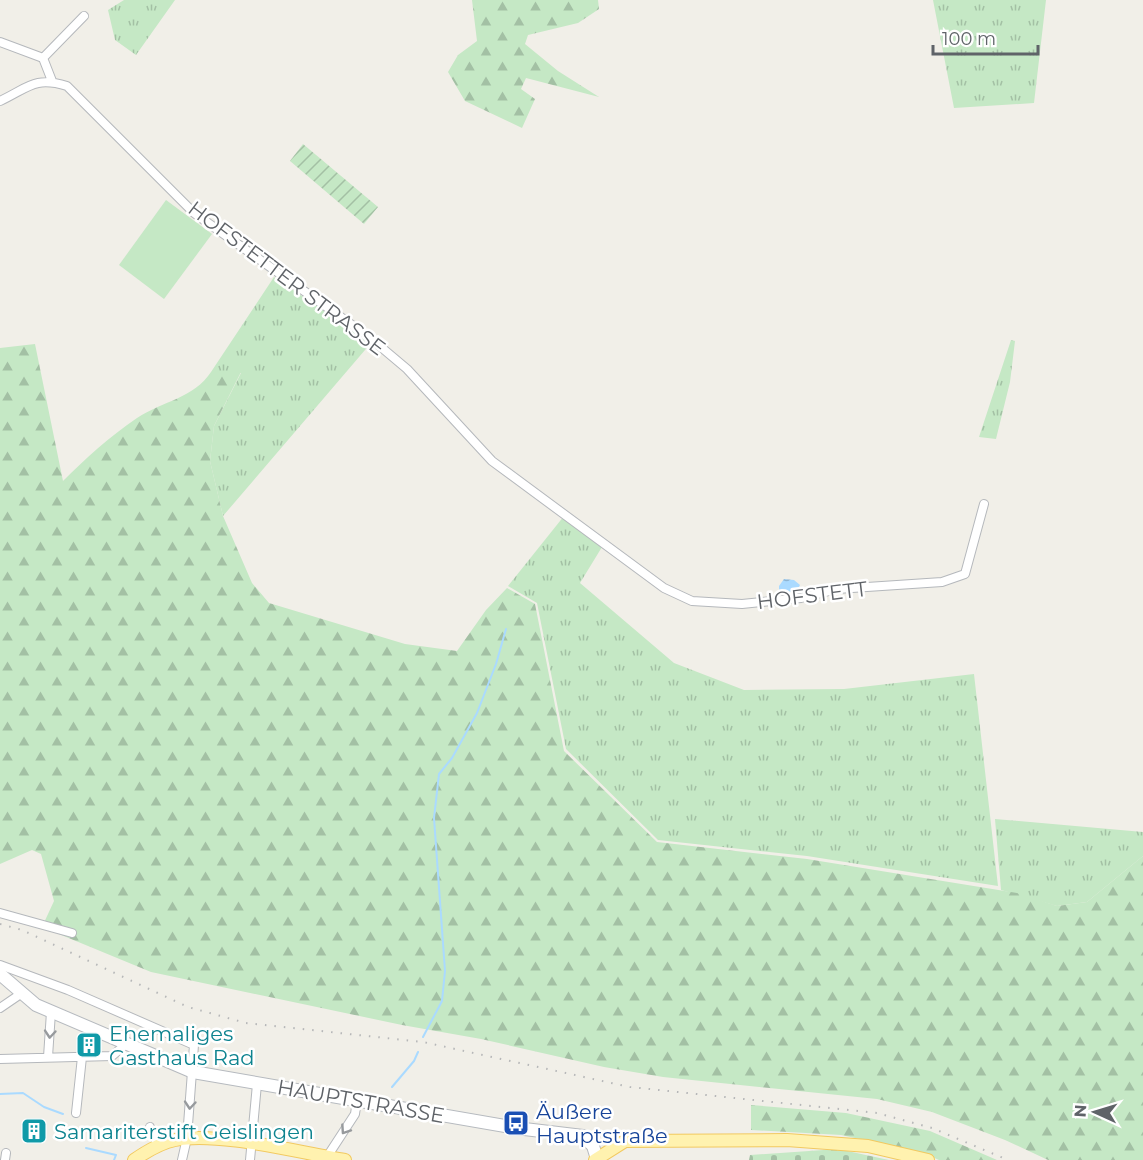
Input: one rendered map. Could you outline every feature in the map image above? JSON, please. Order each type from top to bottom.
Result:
[{"type":"main road","points":[[134,1160],[158,1145],[187,1138],[251,1144],[326,1159],[345,1160]]},
{"type":"main road","points":[[597,1160],[617,1145],[633,1141],[787,1140],[841,1143],[897,1157],[928,1160]]},
{"type":"street","points":[[43,58],[84,16]]},
{"type":"street","points":[[0,42],[43,58],[52,81],[28,84],[0,101]]},
{"type":"street","name":"HOFSTETTER STRASSE","points":[[52,81],[67,86],[78,96],[194,213],[369,337],[407,369],[492,461],[604,542]]},
{"type":"street","name":"HOFSTETT","points":[[604,542],[664,588],[692,601],[742,604],[789,599],[837,589],[942,582],[966,574],[984,504]]},
{"type":"street","points":[[0,913],[72,933]]},
{"type":"street","points":[[0,964],[68,990],[194,1045],[187,1138],[182,1160]]},
{"type":"street","name":"HAUPTSTRASSE","points":[[0,974],[36,1005],[125,1045],[193,1072],[508,1127],[583,1136],[589,1140],[617,1145]]},
{"type":"street","points":[[0,1008],[22,993]]},
{"type":"street","points":[[48,1057],[51,1012]]},
{"type":"street","points":[[0,1059],[112,1056],[125,1045]]},
{"type":"street","points":[[76,1113],[82,1057]]},
{"type":"street","points":[[250,1160],[257,1084]]},
{"type":"street","points":[[326,1159],[355,1114],[357,1100]]},
{"type":"street","points":[[150,1126],[156,1135],[158,1145]]},
{"type":"street","points":[[589,1140],[597,1160]]},
{"type":"green space","points":[[124,0],[175,0],[136,55],[115,40],[108,10]]},
{"type":"green space","points":[[472,0],[598,0],[599,9],[578,23],[528,35],[525,44],[558,71],[599,97],[526,78],[521,89],[535,99],[522,128],[465,101],[448,72],[458,55],[477,41]]},
{"type":"green space","points":[[933,0],[1046,0],[1034,103],[954,108]]},
{"type":"green space","points":[[303,144],[378,207],[364,224],[290,161]]},
{"type":"green space","points":[[166,200],[212,234],[164,299],[119,265]]},
{"type":"green space","points":[[274,277],[371,343],[223,516],[210,461],[214,426],[241,373],[211,372]]},
{"type":"green space","points":[[1011,340],[1015,341],[1010,382],[996,439],[979,437]]},
{"type":"green space","points":[[35,344],[63,481],[127,425],[147,412],[196,388],[211,372],[241,372],[214,426],[210,461],[223,516],[252,583],[269,603],[405,644],[457,651],[486,610],[507,588],[535,604],[564,751],[657,842],[807,859],[1017,893],[1057,906],[1087,902],[1143,856],[1143,1160],[1048,1160],[1005,1140],[932,1112],[877,1099],[663,1077],[604,1067],[481,1039],[402,1025],[151,972],[42,927],[54,901],[41,854],[32,850],[0,864],[0,348]]},
{"type":"green space","points":[[564,516],[602,547],[580,583],[674,663],[744,690],[844,689],[974,674],[998,886],[807,856],[658,840],[566,749],[537,603],[508,586]]},
{"type":"green space","points":[[995,819],[1143,832],[1143,856],[1087,902],[1057,906],[1001,890]]},
{"type":"green space","points":[[751,1105],[846,1113],[930,1131],[997,1160],[939,1160],[921,1152],[841,1135],[751,1130]]},
{"type":"green space","points":[[838,1149],[889,1160],[749,1160],[750,1155]]},
{"type":"water","points":[[784,579],[794,580],[800,585],[797,591],[779,593],[779,586]]},
{"type":"waterway","points":[[423,1037],[442,1001],[445,971],[434,818],[439,774],[452,758],[477,713],[496,664],[506,629]]},
{"type":"waterway","points":[[392,1087],[414,1061],[418,1052]]},
{"type":"waterway","points":[[0,1094],[23,1093],[44,1107],[63,1114]]},
{"type":"waterway","points":[[86,1148],[116,1155],[114,1160]]},
{"type":"railway","points":[[0,924],[22,930],[188,1007],[246,1023],[423,1042],[630,1087],[877,1113],[932,1128],[1008,1160]]},
{"type":"place","name":"Ehemaliges Gasthaus Rad","points":[[89,1045]]},
{"type":"place","name":"Äußere Hauptstraße","points":[[516,1123]]},
{"type":"place","name":"Samariterstift Geislingen","points":[[34,1131]]}]
